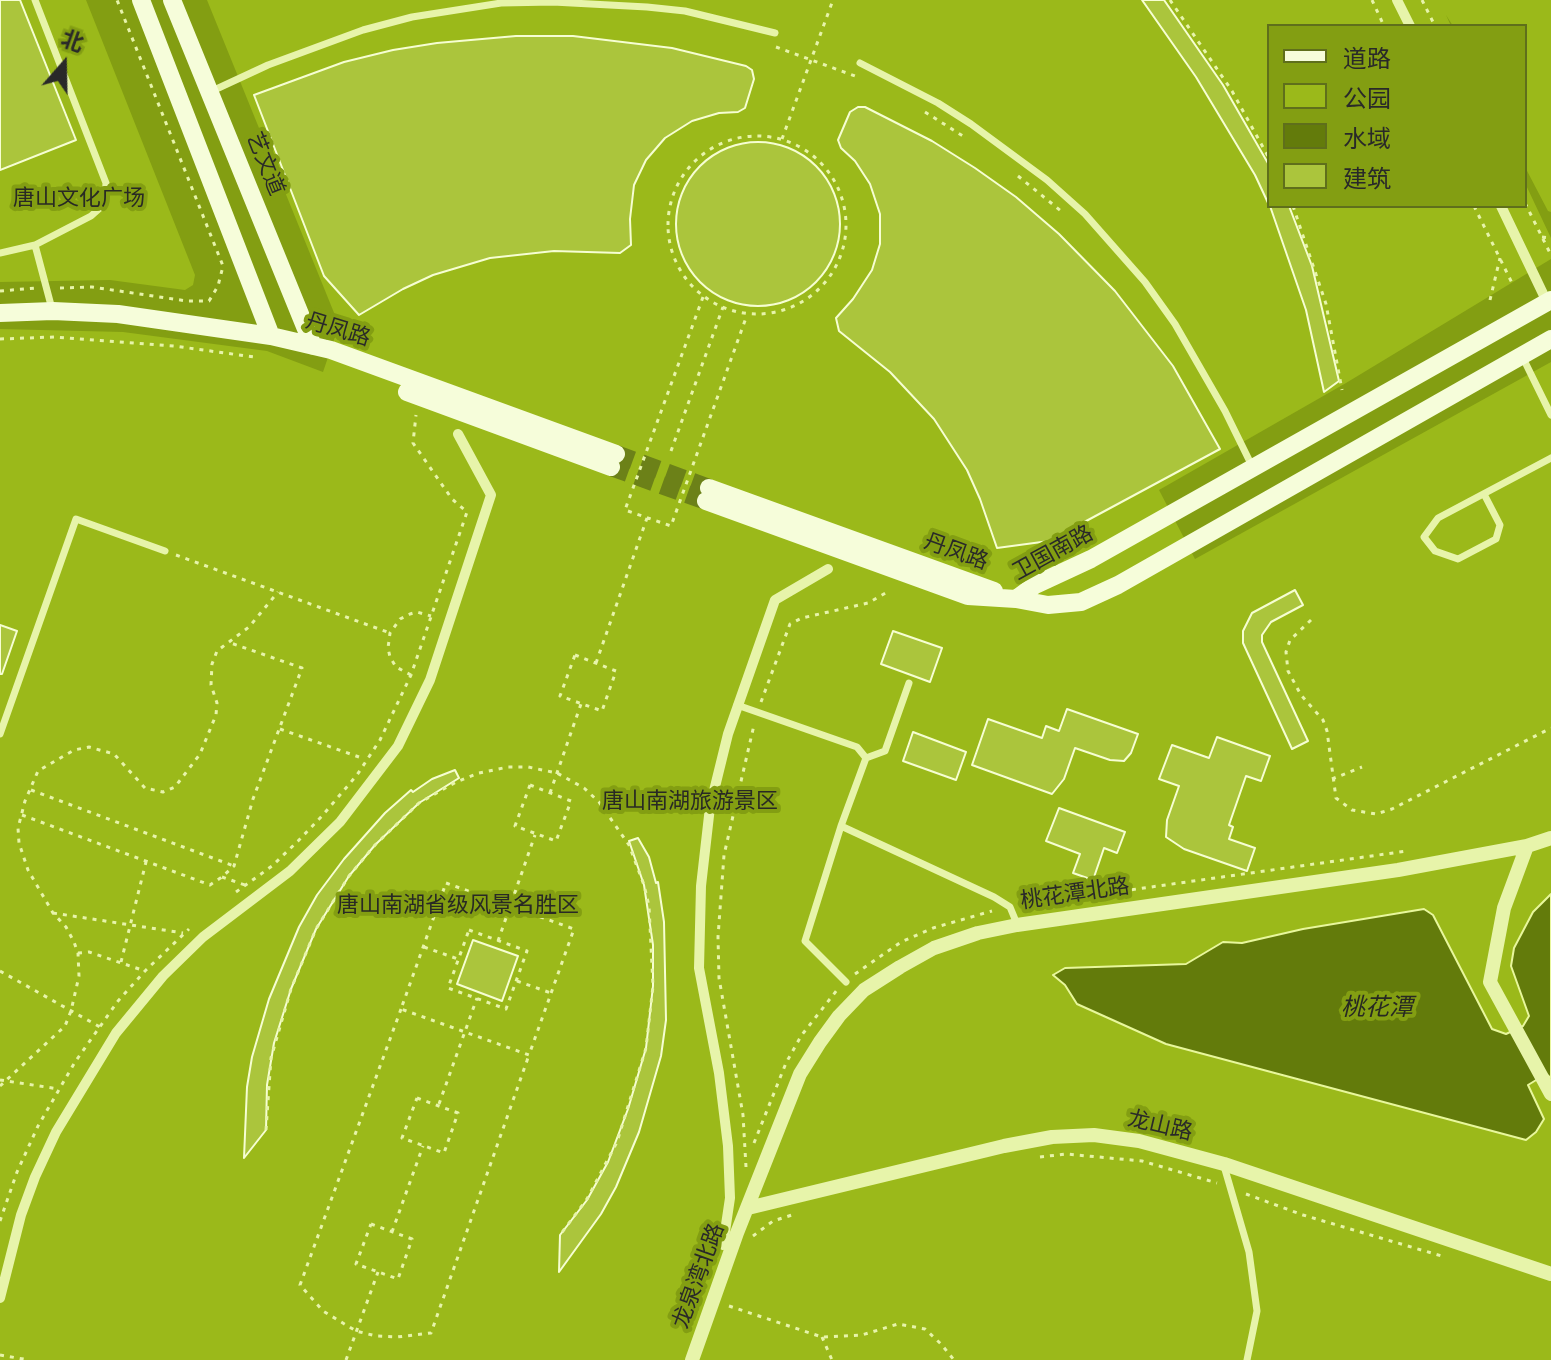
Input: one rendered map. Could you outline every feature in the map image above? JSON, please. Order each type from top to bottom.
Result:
[{"type":"main road","points":[[141,0],[271,336]]},
{"type":"main road","name":"艺文道","points":[[172,0],[313,346]]},
{"type":"main road","name":"卫国南路","points":[[1016,599],[1035,585],[1091,559],[1550,304]]},
{"type":"main road","name":"丹凤路","points":[[0,313],[53,311],[118,314],[271,336],[331,350],[614,460],[315,358],[271,336]]},
{"type":"main road","name":"卫国南路","points":[[1016,599],[1048,605],[1081,602],[1118,585],[1551,339]]},
{"type":"main road","name":"丹凤路","points":[[708,494],[1016,599]]},
{"type":"street","points":[[1397,0],[1409,24]]},
{"type":"street","points":[[1502,208],[1550,304]]},
{"type":"street","points":[[0,1298],[21,1215],[35,1177],[70,1108],[116,1033],[163,976],[203,937],[290,871],[340,822],[375,780],[405,734],[430,680],[491,495],[458,434]]},
{"type":"street","points":[[723,1245],[730,1198],[728,1146],[719,1073],[699,968],[699,926],[710,807],[737,705],[775,600],[828,569]]},
{"type":"street","name":"桃花潭北路","points":[[748,1208],[800,1074],[820,1042],[864,990],[934,948],[978,933],[1017,925],[1398,870],[1527,846],[1551,838]]},
{"type":"street","points":[[1527,846],[1501,921],[1490,982],[1551,1094]]},
{"type":"street","name":"龙山路","points":[[748,1208],[1004,1146],[1052,1137],[1094,1135],[1139,1141],[1224,1164],[1551,1274]]},
{"type":"street","name":"龙泉湾北路","points":[[692,1360],[748,1208]]},
{"type":"lane","points":[[0,253],[35,245],[91,216],[105,199],[106,183],[35,0]]},
{"type":"lane","points":[[210,92],[268,65],[363,30],[412,17],[501,3],[553,2],[685,11],[775,33]]},
{"type":"lane","points":[[860,63],[938,103],[971,124],[1047,180],[1085,214],[1145,282],[1175,324],[1254,469]]},
{"type":"lane","points":[[35,245],[53,311]]},
{"type":"lane","points":[[1522,356],[1551,415]]},
{"type":"lane","points":[[1484,494],[1500,525],[1496,539],[1458,559],[1435,551],[1424,537],[1432,523],[1484,494],[1551,458]]},
{"type":"lane","points":[[0,734],[76,519],[165,551]]},
{"type":"lane","points":[[846,982],[805,941],[866,758],[885,751],[909,683]]},
{"type":"lane","points":[[737,705],[857,747],[866,758]]},
{"type":"lane","points":[[841,826],[994,897],[1010,907],[1017,925]]},
{"type":"lane","points":[[1224,1164],[1249,1252],[1257,1311],[1247,1360]]},
{"type":"path","points":[[0,291],[92,287],[187,301],[209,301],[218,286],[223,266],[117,0]]},
{"type":"path","points":[[782,139],[833,0]]},
{"type":"path","points":[[1170,0],[1232,91],[1267,154]]},
{"type":"path","points":[[1372,0],[1383,24]]},
{"type":"path","points":[[1422,0],[1434,24]]},
{"type":"path","points":[[769,45],[835,67],[863,80]]},
{"type":"path","points":[[919,109],[976,145]]},
{"type":"path","points":[[755,135],[782,139],[809,152],[830,173],[844,199],[847,228],[841,257],[826,283],[803,302],[776,312],[747,314],[703,297],[686,278],[673,254],[668,226],[671,199],[684,174],[703,154],[727,140],[755,135]]},
{"type":"path","points":[[1009,169],[1069,218]]},
{"type":"path","points":[[1527,207],[1551,255]]},
{"type":"path","points":[[1294,208],[1323,291],[1342,390]]},
{"type":"path","points":[[1475,208],[1513,285]]},
{"type":"path","points":[[1542,237],[1551,238]]},
{"type":"path","points":[[1490,300],[1500,258]]},
{"type":"path","points":[[703,297],[625,510],[671,526],[747,314]]},
{"type":"path","points":[[671,451],[723,307]]},
{"type":"path","points":[[0,339],[69,338],[174,346],[254,357]]},
{"type":"path","points":[[233,895],[272,866],[298,841],[357,775],[380,740],[411,675],[467,512],[452,499],[413,443],[416,415]]},
{"type":"path","points":[[596,663],[647,518]]},
{"type":"path","points":[[165,551],[390,633]]},
{"type":"path","points":[[757,713],[790,624],[802,618],[868,603],[889,591]]},
{"type":"path","points":[[0,1086],[65,1026],[79,976],[78,953],[66,927],[53,913],[28,870],[19,843],[18,828],[38,771],[74,750],[89,747],[114,754],[145,788],[163,792],[175,787],[200,754],[216,715],[217,703],[211,685],[212,664],[217,651],[249,627],[278,592]]},
{"type":"path","points":[[411,675],[396,667],[390,657],[390,633],[400,619],[410,614],[417,612],[431,616]]},
{"type":"path","points":[[1311,620],[1290,640],[1285,661],[1294,684],[1323,720],[1336,798],[1343,805],[1364,814],[1392,809],[1551,728]]},
{"type":"path","points":[[22,815],[210,885],[222,877],[234,866],[253,799],[302,668],[228,642]]},
{"type":"path","points":[[575,655],[596,663],[616,671],[602,711],[560,696],[575,655]]},
{"type":"path","points":[[550,793],[581,704]]},
{"type":"path","points":[[746,1167],[743,1115],[719,978],[718,937],[724,855],[754,723]]},
{"type":"path","points":[[280,729],[359,757]]},
{"type":"path","points":[[266,1130],[271,1058],[280,1021],[302,961],[333,900],[375,845],[419,803],[456,782],[508,767],[528,767],[557,773],[584,788],[599,802],[629,845],[649,906],[653,986],[646,1048],[617,1142],[601,1177],[560,1235]]},
{"type":"path","points":[[1332,779],[1362,767]]},
{"type":"path","points":[[530,785],[571,801],[556,841],[536,833],[515,826],[530,785]]},
{"type":"path","points":[[31,790],[234,866]]},
{"type":"path","points":[[498,941],[536,833]]},
{"type":"path","points":[[121,962],[146,862]]},
{"type":"path","points":[[222,877],[245,885]]},
{"type":"path","points":[[446,883],[574,929],[431,1333],[376,1336],[356,1331],[323,1311],[300,1285],[424,947],[446,883]]},
{"type":"path","points":[[53,913],[184,933]]},
{"type":"path","points":[[0,1221],[38,1126],[59,1089],[100,1027],[145,971],[196,924]]},
{"type":"path","points":[[469,930],[527,951],[506,1009],[448,988],[458,960],[469,930]]},
{"type":"path","points":[[424,947],[458,960]]},
{"type":"path","points":[[78,953],[89,952],[145,971]]},
{"type":"path","points":[[0,971],[100,1027]]},
{"type":"path","points":[[517,981],[551,993]]},
{"type":"path","points":[[438,1105],[477,998]]},
{"type":"path","points":[[401,1009],[529,1055]]},
{"type":"path","points":[[0,1080],[59,1089]]},
{"type":"path","points":[[417,1098],[458,1113],[444,1153],[423,1146],[402,1138],[417,1098]]},
{"type":"path","points":[[392,1232],[423,1146]]},
{"type":"path","points":[[1036,1157],[1066,1154],[1142,1161],[1229,1187]]},
{"type":"path","points":[[0,1193],[7,1198]]},
{"type":"path","points":[[1243,1193],[1303,1215],[1447,1257]]},
{"type":"path","points":[[744,1243],[773,1221],[798,1213]]},
{"type":"path","points":[[371,1224],[412,1239],[398,1279],[378,1272],[356,1264],[371,1224]]},
{"type":"path","points":[[346,1360],[378,1272]]},
{"type":"path","points":[[722,1303],[822,1337],[862,1335],[898,1324],[925,1329],[954,1360]]},
{"type":"path","points":[[822,1337],[832,1360]]},
{"type":"path","points":[[0,1355],[29,1360]]},
{"type":"green space","name":"唐山文化广场","points":[[0,0],[86,0],[195,275],[193,285],[185,290],[110,280],[0,282]]},
{"type":"green space","name":"唐山南湖旅游景区","points":[[207,0],[1551,0],[1551,212],[1527,171],[1527,24],[1452,24],[1446,15],[1450,24],[1267,24],[1267,208],[1527,208],[1527,187],[1551,238],[1551,259],[1346,383],[1159,490],[1195,559],[1551,362],[1551,1360],[0,1360],[0,329],[123,332],[267,351],[323,372],[339,325]]},
{"type":"water","name":"桃花潭","points":[[1551,894],[1551,1078],[1546,1074],[1528,1085],[1544,1119],[1526,1140],[1166,1044],[1077,1004],[1065,985],[1053,975],[1065,968],[1186,964],[1223,942],[1242,943],[1303,929],[1424,909],[1433,915],[1492,1029],[1506,1034],[1523,1026],[1529,1016],[1511,966],[1514,948],[1533,912]]},
{"type":"building","points":[[0,0],[20,0],[76,140],[0,170]]},
{"type":"building","points":[[1142,0],[1164,0],[1223,85],[1267,162],[1267,201],[1255,175],[1196,77]]},
{"type":"building","points":[[516,36],[573,36],[672,48],[746,66],[752,70],[754,79],[745,108],[692,121],[665,138],[646,160],[634,185],[631,245],[620,253],[554,251],[490,258],[433,275],[359,315],[324,276],[254,95],[344,62],[393,50]]},
{"type":"building","points":[[865,107],[932,141],[975,168],[1016,197],[1059,234],[1115,291],[1173,366],[1220,449],[1049,541],[997,548],[967,470],[934,419],[890,372],[839,331],[836,318],[872,270],[880,244],[880,214],[870,184],[838,140],[850,112]]},
{"type":"building","points":[[758,142],[789,148],[816,166],[834,193],[840,224],[834,255],[816,282],[789,300],[758,306],[727,300],[700,282],[682,255],[676,224],[682,193],[700,166],[727,148]]},
{"type":"building","points":[[1271,208],[1290,208],[1312,266],[1339,381],[1324,392],[1306,310]]},
{"type":"building","points":[[1295,590],[1303,605],[1271,622],[1262,635],[1262,642],[1308,741],[1292,749],[1243,643],[1243,631],[1252,613]]},
{"type":"building","points":[[0,625],[17,631],[2,674],[0,674]]},
{"type":"building","points":[[893,631],[942,648],[930,682],[881,664]]},
{"type":"building","points":[[1067,709],[1138,734],[1131,753],[1124,761],[1110,760],[1075,748],[1064,779],[1052,794],[972,765],[988,719],[1042,738],[1046,726],[1059,731]]},
{"type":"building","points":[[913,732],[966,752],[956,780],[903,761]]},
{"type":"building","points":[[1217,737],[1270,756],[1261,781],[1246,776],[1229,825],[1233,827],[1229,839],[1255,848],[1247,871],[1184,849],[1166,837],[1167,820],[1179,786],[1159,779],[1172,745],[1209,758]]},
{"type":"building","points":[[455,770],[459,778],[419,803],[375,845],[349,876],[316,929],[291,989],[274,1043],[267,1085],[266,1130],[244,1158],[247,1087],[252,1057],[269,999],[299,927],[317,895],[344,859],[385,813],[411,790],[413,792],[432,779]]},
{"type":"building","points":[[1059,808],[1125,832],[1117,853],[1104,848],[1093,880],[1073,873],[1080,854],[1046,841]]},
{"type":"building","points":[[638,838],[658,882],[664,922],[666,1020],[661,1056],[639,1132],[616,1187],[601,1214],[559,1272],[560,1235],[587,1200],[608,1162],[646,1048],[653,986],[653,945],[644,885],[629,841]]},
{"type":"building","points":[[473,940],[518,956],[502,1001],[457,984]]},
{"type":"tunnel","points":[[616,454],[709,488]]},
{"type":"tunnel","points":[[611,467],[706,501]]},
{"type":"park label","name":"唐山南湖省级风景名胜区","points":[[458,906]]}]
